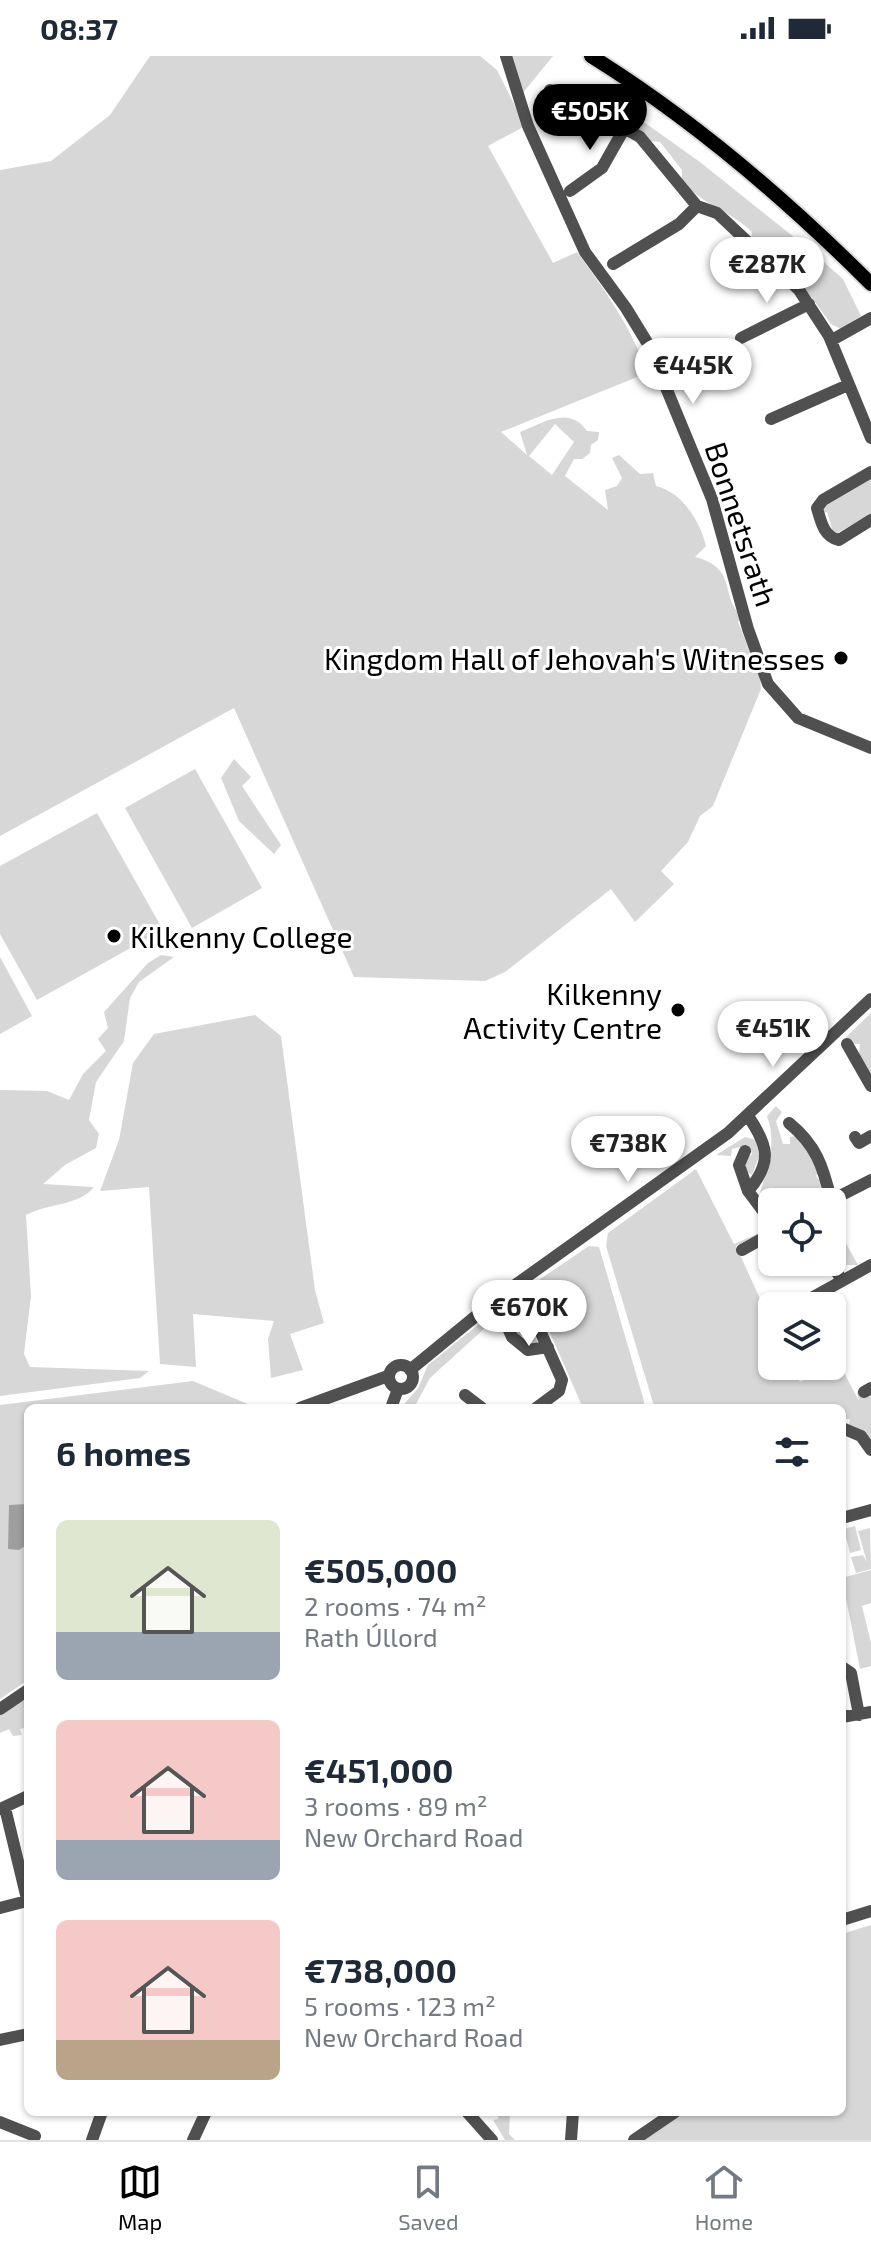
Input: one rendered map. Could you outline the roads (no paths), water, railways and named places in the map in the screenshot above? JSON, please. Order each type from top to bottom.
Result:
[{"type":"main road","points":[[591,56],[716,144],[787,203],[871,284]]},
{"type":"street","name":"Bonnetsrath","points":[[506,56],[528,126],[585,252],[648,344],[712,499],[748,629],[768,684],[798,718],[871,748]]},
{"type":"street","points":[[550,90],[579,102],[640,137],[697,206],[717,213],[799,290],[832,340],[848,385],[866,417],[871,438]]},
{"type":"street","points":[[570,191],[602,168],[624,129]]},
{"type":"street","points":[[613,264],[679,224],[697,206]]},
{"type":"street","points":[[741,338],[809,304]]},
{"type":"street","points":[[832,340],[871,318]]},
{"type":"street","points":[[771,419],[848,385]]},
{"type":"street","points":[[871,472],[823,500],[817,508],[823,527],[832,538],[839,540],[871,520]]},
{"type":"street","points":[[410,1370],[504,1293],[628,1207],[748,1116],[871,999]]},
{"type":"street","points":[[853,1048],[871,1086]]},
{"type":"street","points":[[748,1116],[762,1136],[766,1150],[761,1173],[748,1191]]},
{"type":"street","points":[[789,1123],[812,1143],[819,1156],[827,1188]]},
{"type":"street","points":[[855,1137],[859,1143],[871,1136]]},
{"type":"street","points":[[745,1151],[739,1165],[748,1191],[758,1204]]},
{"type":"street","points":[[846,1193],[871,1180]]},
{"type":"street","points":[[742,1250],[758,1241]]},
{"type":"street","points":[[823,1292],[871,1265]]},
{"type":"street","points":[[839,1276],[842,1281]]},
{"type":"street","points":[[504,1293],[534,1320],[563,1384],[559,1391],[541,1404]]},
{"type":"street","points":[[508,1328],[512,1337],[528,1350],[548,1347]]},
{"type":"street","points":[[311,1404],[388,1376],[397,1365],[410,1370]]},
{"type":"street","points":[[388,1376],[392,1386],[398,1389],[411,1384],[410,1370]]},
{"type":"street","points":[[392,1404],[398,1389]]},
{"type":"street","points":[[465,1395],[477,1404]]},
{"type":"street","points":[[846,1430],[861,1436],[871,1450]]},
{"type":"street","points":[[846,1517],[871,1510]]},
{"type":"street","points":[[846,1670],[851,1673],[865,1714]]},
{"type":"street","points":[[0,1709],[24,1693]]},
{"type":"street","points":[[24,1798],[2,1809],[24,1888]]},
{"type":"street","points":[[0,1908],[24,1903]]},
{"type":"street","points":[[846,1919],[871,1911]]},
{"type":"street","points":[[0,2040],[24,2035]]},
{"type":"street","points":[[92,2140],[101,2116]]},
{"type":"street","points":[[193,2140],[204,2116]]},
{"type":"street","points":[[476,2116],[492,2140]]},
{"type":"street","points":[[571,2140],[573,2116]]},
{"type":"street","points":[[634,2140],[669,2116]]},
{"type":"street","points":[[0,2122],[36,2135]]},
{"type":"place","name":"Kingdom Hall of Jehovah's Witnesses","points":[[841,658]]},
{"type":"place","name":"Kilkenny College","points":[[114,936]]},
{"type":"place","name":"Kilkenny Activity Centre","points":[[678,1010]]}]
